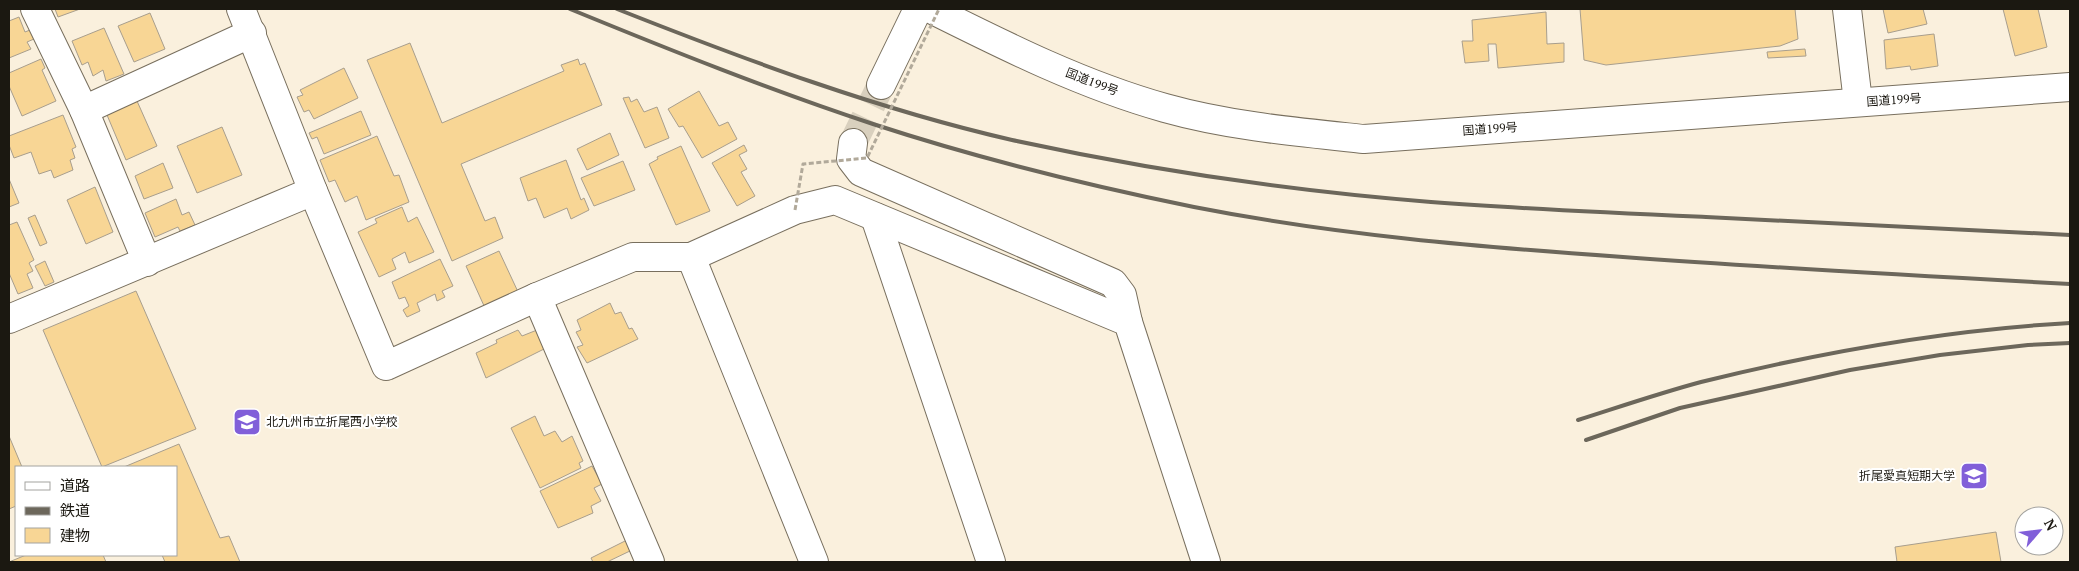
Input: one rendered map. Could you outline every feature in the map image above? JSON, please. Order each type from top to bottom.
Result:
[{"type":"main road","points":[[35,9],[84,110],[147,262]]},
{"type":"main road","points":[[240,9],[252,33],[313,191],[386,366],[538,296],[633,257],[691,257],[795,210],[835,200],[1128,322]]},
{"type":"main road","points":[[881,85],[918,9]]},
{"type":"main road","name":"国道199号","points":[[932,9],[1027,56],[1097,85],[1166,108],[1232,122],[1302,133],[1364,139],[2070,87]]},
{"type":"main road","points":[[1847,9],[1858,102]]},
{"type":"main road","points":[[84,110],[252,33]]},
{"type":"main road","points":[[853,143],[852,159],[861,172],[1113,283],[1122,295],[1128,322],[1206,562]]},
{"type":"main road","points":[[9,319],[313,191]]},
{"type":"main road","points":[[875,217],[991,562]]},
{"type":"main road","points":[[691,257],[814,562]]},
{"type":"main road","points":[[538,296],[650,562]]},
{"type":"path","points":[[795,210],[803,164],[867,158],[939,9]]},
{"type":"building","points":[[55,9],[80,9],[58,17]]},
{"type":"building","points":[[1580,9],[1795,9],[1798,39],[1780,46],[1606,65],[1584,60]]},
{"type":"building","points":[[1883,9],[1923,9],[1927,24],[1888,33]]},
{"type":"building","points":[[2003,9],[2038,9],[2047,47],[2015,56]]},
{"type":"building","points":[[1546,12],[1547,44],[1564,43],[1564,62],[1498,68],[1496,44],[1488,44],[1489,61],[1465,63],[1462,41],[1473,41],[1472,20]]},
{"type":"building","points":[[150,13],[165,49],[134,62],[118,26]]},
{"type":"building","points":[[19,17],[25,32],[30,30],[34,39],[27,42],[31,49],[9,58],[9,21]]},
{"type":"building","points":[[104,28],[124,74],[106,81],[103,70],[93,76],[88,62],[82,65],[72,41]]},
{"type":"building","points":[[1934,34],[1938,66],[1911,70],[1910,66],[1886,69],[1884,40]]},
{"type":"building","points":[[410,43],[442,123],[564,71],[561,65],[578,59],[580,65],[585,63],[602,105],[461,164],[485,221],[495,217],[503,238],[452,261],[367,60]]},
{"type":"building","points":[[1805,49],[1806,56],[1768,58],[1767,52]]},
{"type":"building","points":[[41,59],[45,68],[42,70],[56,101],[22,116],[9,86],[9,73]]},
{"type":"building","points":[[344,68],[358,98],[314,119],[309,110],[304,112],[297,97],[303,95],[300,90]]},
{"type":"building","points":[[699,91],[719,126],[728,122],[737,139],[702,158],[683,126],[679,127],[668,109]]},
{"type":"building","points":[[629,97],[631,102],[637,99],[644,112],[657,107],[669,138],[645,148],[623,98]]},
{"type":"building","points":[[137,101],[157,146],[126,160],[107,115]]},
{"type":"building","points":[[361,111],[371,135],[324,154],[317,137],[312,139],[309,133]]},
{"type":"building","points":[[63,115],[76,147],[72,149],[75,158],[70,160],[73,170],[54,178],[51,170],[39,174],[31,152],[14,158],[9,145],[9,136]]},
{"type":"building","points":[[222,127],[242,175],[197,193],[177,146]]},
{"type":"building","points":[[610,133],[619,155],[587,170],[577,149]]},
{"type":"building","points":[[377,136],[394,176],[399,175],[409,202],[366,220],[357,196],[345,202],[335,180],[329,182],[320,160]]},
{"type":"building","points":[[744,145],[747,151],[739,155],[747,169],[741,172],[755,196],[737,206],[712,163]]},
{"type":"building","points":[[681,146],[710,211],[676,225],[649,164],[658,159],[657,157]]},
{"type":"building","points":[[566,160],[581,200],[584,198],[589,210],[571,219],[567,208],[544,218],[536,198],[528,201],[520,178]]},
{"type":"building","points":[[623,161],[635,190],[594,206],[581,178]]},
{"type":"building","points":[[163,163],[173,188],[144,199],[135,176]]},
{"type":"building","points":[[9,179],[19,203],[9,207]]},
{"type":"building","points":[[95,187],[113,232],[86,244],[67,200]]},
{"type":"building","points":[[176,199],[182,215],[189,212],[195,225],[180,231],[178,227],[155,237],[145,213]]},
{"type":"building","points":[[402,207],[408,222],[417,217],[434,252],[409,263],[405,252],[392,259],[396,269],[379,277],[358,232],[377,223],[375,219]]},
{"type":"building","points":[[35,215],[47,243],[40,246],[28,218]]},
{"type":"building","points":[[17,222],[34,260],[29,263],[33,271],[27,274],[33,288],[18,294],[9,273],[9,225]]},
{"type":"building","points":[[499,251],[519,294],[485,308],[466,266]]},
{"type":"building","points":[[440,259],[453,286],[442,291],[445,297],[437,301],[435,294],[417,303],[420,311],[407,317],[403,310],[409,306],[405,297],[399,299],[392,282]]},
{"type":"building","points":[[45,261],[54,282],[45,286],[35,266]]},
{"type":"building","points":[[136,291],[196,429],[102,466],[43,330]]},
{"type":"building","points":[[610,303],[615,314],[621,312],[629,329],[632,328],[638,339],[587,363],[577,347],[583,345],[576,332],[581,330],[577,320]]},
{"type":"building","points":[[518,330],[522,336],[537,330],[546,348],[486,378],[476,353],[497,343],[496,340]]},
{"type":"building","points":[[535,416],[544,436],[555,431],[562,442],[572,436],[583,461],[579,463],[581,468],[540,488],[511,428]]},
{"type":"building","points":[[9,436],[22,466],[15,466],[15,506],[9,509]]},
{"type":"building","points":[[179,444],[220,538],[229,536],[240,562],[165,562],[162,556],[178,556],[178,466],[126,466]]},
{"type":"building","points":[[592,466],[602,484],[594,488],[601,501],[591,506],[593,513],[558,528],[540,491]]},
{"type":"building","points":[[1996,532],[2001,562],[1897,562],[1895,547]]},
{"type":"building","points":[[627,540],[632,550],[607,562],[593,562],[591,558]]},
{"type":"building","points":[[24,556],[103,556],[106,562],[9,562]]},
{"type":"tunnel","points":[[853,143],[881,85]]},
{"type":"railway","points":[[570,9],[758,83],[912,136],[1072,180],[1153,199],[1247,217],[1408,239],[1515,249],[1735,265],[2070,284]]},
{"type":"railway","points":[[617,9],[763,65],[911,114],[1012,140],[1168,170],[1326,192],[1465,204],[1569,211],[2070,235]]},
{"type":"railway","points":[[1578,420],[1701,382],[1792,361],[1930,337],[2023,326],[2070,323]]},
{"type":"railway","points":[[1586,440],[1680,408],[1850,370],[1940,355],[2028,345],[2070,343]]},
{"type":"place","name":"北九州市立折尾西小学校","points":[[247,422]]},
{"type":"place","name":"折尾愛真短期大学","points":[[1974,476]]}]
